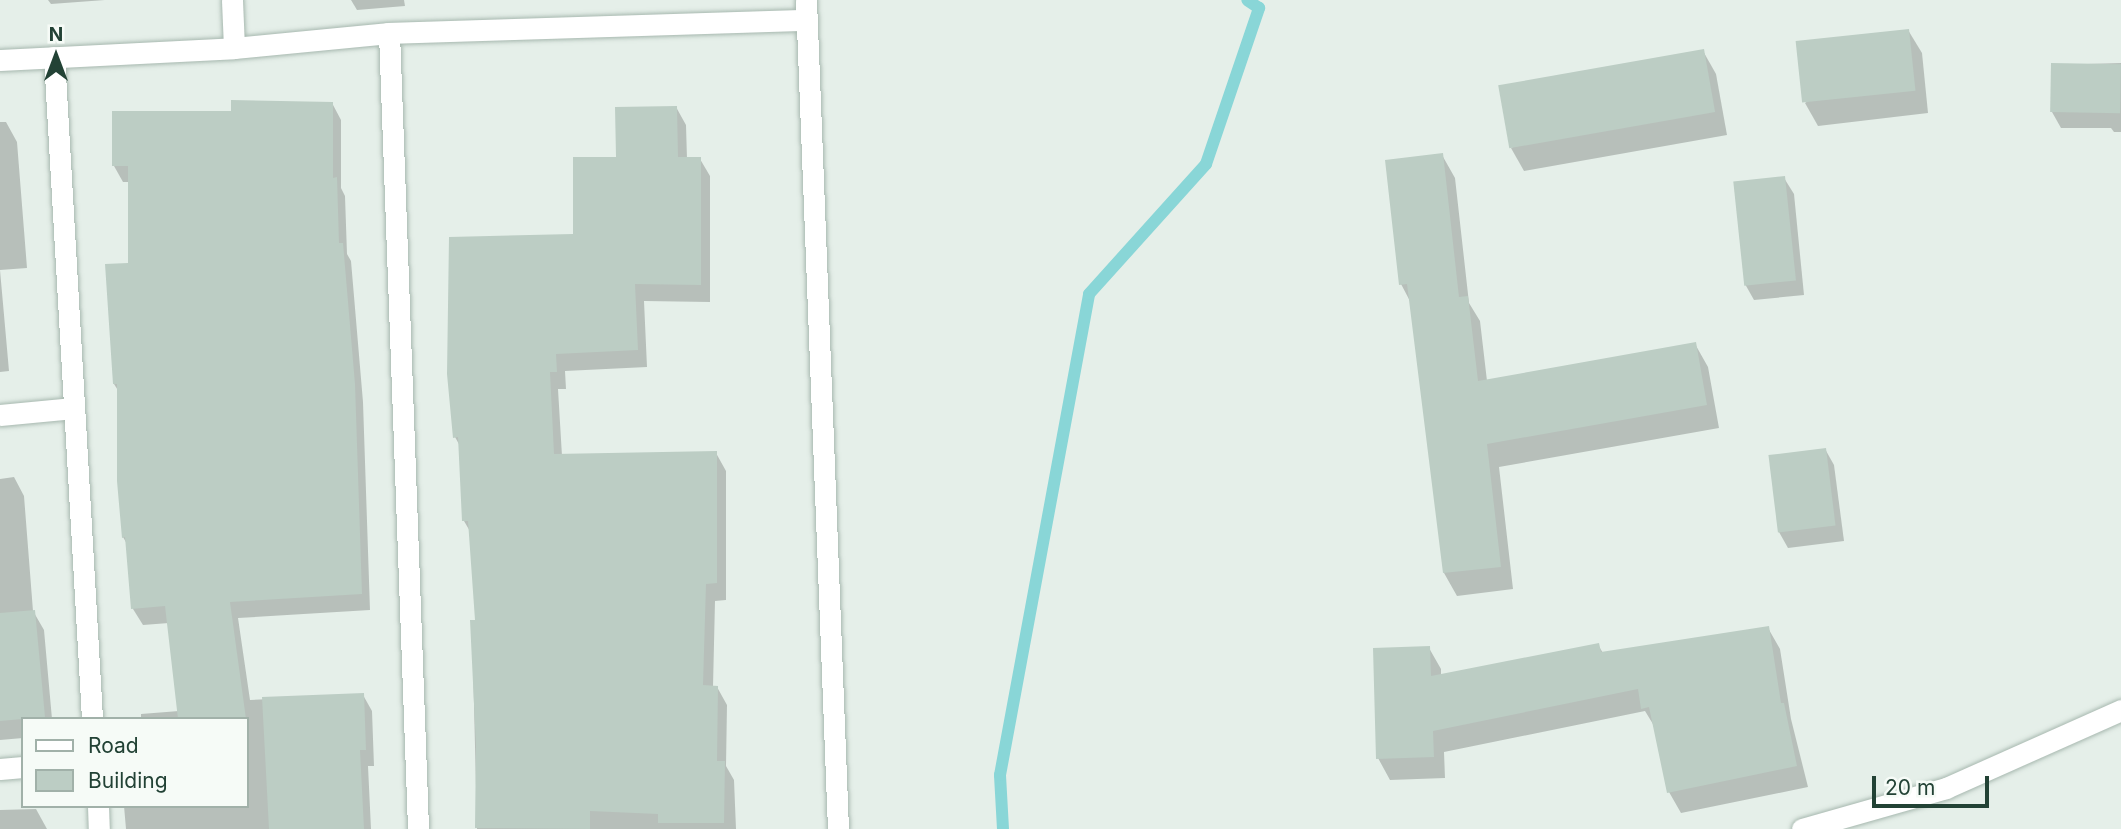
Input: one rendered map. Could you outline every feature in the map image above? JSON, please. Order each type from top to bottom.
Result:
[{"type":"street","points":[[232,0],[234,48]]},
{"type":"street","points":[[0,60],[234,48],[389,33],[806,10],[838,829]]},
{"type":"street","points":[[389,33],[418,829]]},
{"type":"street","points":[[54,57],[92,717]]},
{"type":"street","points":[[0,415],[74,408]]},
{"type":"street","points":[[1802,829],[1947,788],[2121,710]]},
{"type":"street","points":[[0,769],[21,767]]},
{"type":"street","points":[[97,808],[99,829]]},
{"type":"building","points":[[1909,29],[1915,91],[1802,103],[1796,41]]},
{"type":"building","points":[[1704,49],[1715,112],[1509,148],[1498,85]]},
{"type":"building","points":[[2051,63],[2121,64],[2120,113],[2050,112]]},
{"type":"building","points":[[231,100],[333,102],[333,178],[337,177],[339,243],[343,243],[355,384],[362,594],[230,602],[246,717],[178,717],[165,606],[131,609],[125,537],[122,538],[117,481],[117,384],[113,384],[105,264],[128,263],[128,166],[112,166],[112,111],[231,111]]},
{"type":"building","points":[[677,106],[678,157],[701,157],[701,285],[635,284],[638,350],[556,354],[557,372],[550,372],[554,454],[717,451],[717,583],[706,584],[703,685],[718,686],[717,761],[725,761],[724,823],[658,823],[658,814],[590,811],[590,829],[475,828],[476,746],[470,620],[475,620],[468,521],[462,521],[458,437],[453,438],[447,374],[449,237],[573,234],[573,157],[616,157],[615,107]]},
{"type":"building","points":[[1443,153],[1459,297],[1468,296],[1478,381],[1696,342],[1707,405],[1487,444],[1501,567],[1443,573],[1407,284],[1399,285],[1385,160]]},
{"type":"building","points":[[1785,176],[1796,280],[1744,286],[1733,181]]},
{"type":"building","points":[[1826,448],[1836,525],[1778,532],[1768,455]]},
{"type":"building","points":[[35,610],[45,717],[21,717],[0,721],[0,613]]},
{"type":"building","points":[[1769,626],[1781,703],[1784,703],[1797,766],[1667,793],[1649,707],[1641,709],[1638,689],[1433,731],[1434,757],[1376,759],[1373,648],[1430,646],[1431,676],[1599,643],[1601,652]]},
{"type":"building","points":[[364,693],[366,750],[360,750],[364,829],[269,829],[262,697]]},
{"type":"waterway","points":[[1003,829],[1000,775],[1089,294],[1206,164],[1259,8],[1247,0]]}]
